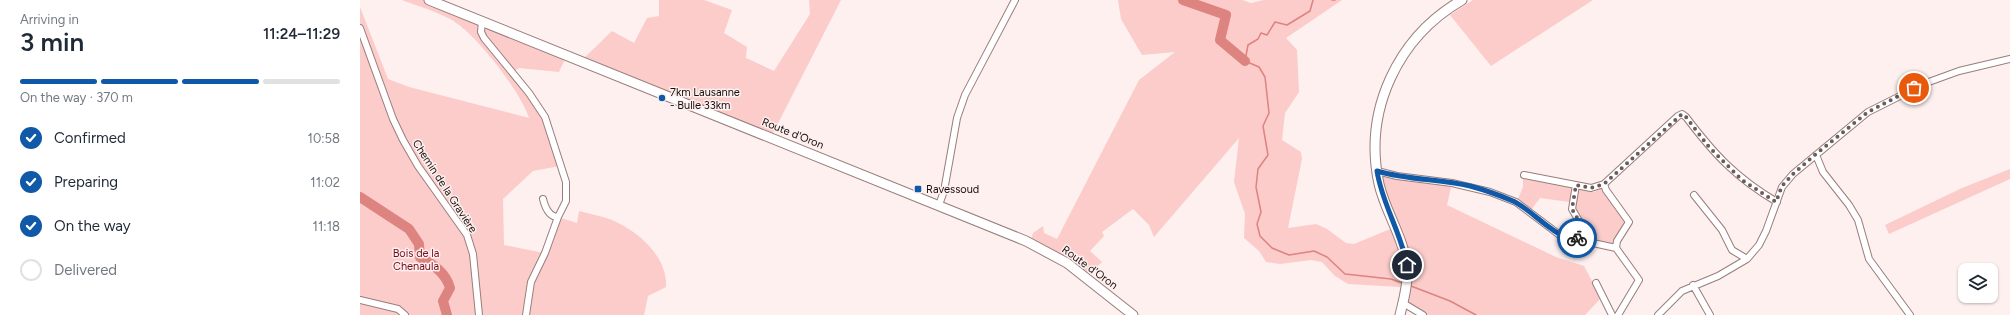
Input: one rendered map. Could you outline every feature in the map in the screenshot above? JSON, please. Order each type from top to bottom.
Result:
[{"type":"main road","name":"Route d'Oron","points":[[429,0],[1014,236],[1052,254],[1081,274],[1133,315]]},
{"type":"main road","points":[[1400,315],[1407,276],[1404,251],[1382,195],[1377,171],[1375,139],[1378,113],[1385,89],[1395,65],[1408,46],[1424,28],[1445,10],[1462,0]]},
{"type":"street","points":[[939,205],[944,191],[957,118],[965,95],[1015,0]]},
{"type":"street","points":[[482,21],[481,32],[484,38],[529,93],[545,117],[566,182],[566,201],[558,217],[545,253],[531,282],[526,315]]},
{"type":"street","name":"Chemin de la Gravière","points":[[360,28],[393,119],[403,140],[418,166],[467,235],[473,254],[479,315]]},
{"type":"street","points":[[1658,315],[1674,298],[1693,285],[1718,276],[1747,259],[1759,245],[1766,231],[1782,186],[1816,154],[1868,112],[1888,100],[1926,83],[1959,71],[2010,59]]},
{"type":"street","points":[[1524,175],[1591,188],[1604,184],[1682,114],[1709,147],[1742,180],[1776,202]]},
{"type":"street","points":[[1816,154],[1824,172],[1849,205],[1858,220],[1869,259],[1910,315]]},
{"type":"street","points":[[1377,171],[1397,176],[1452,183],[1490,192],[1516,202],[1561,236],[1616,248],[1639,280],[1618,315]]},
{"type":"street","points":[[1604,184],[1606,190],[1629,222],[1617,241],[1616,248]]},
{"type":"street","points":[[1576,185],[1572,209],[1579,221],[1577,239]]},
{"type":"street","points":[[1694,194],[1722,230],[1732,250],[1747,259]]},
{"type":"street","points":[[543,199],[550,214],[554,217],[558,217]]},
{"type":"street","points":[[1596,283],[1612,315]]},
{"type":"street","points":[[1693,285],[1710,315]]},
{"type":"street","points":[[360,300],[398,309],[405,315]]},
{"type":"street","points":[[1403,303],[1423,315]]},
{"type":"green space","name":"Bois de la Chenaula","points":[[402,0],[429,0],[567,55],[559,72],[519,68],[512,73],[541,109],[560,166],[533,171],[503,199],[504,245],[544,253],[558,217],[577,223],[579,211],[608,219],[622,225],[650,246],[662,265],[665,276],[666,287],[648,296],[644,315],[360,315],[360,7],[388,79],[409,87],[529,118],[517,93],[496,64],[472,36],[450,19]]},
{"type":"green space","points":[[659,0],[704,0],[732,10],[724,33],[747,47],[746,58],[774,71],[810,14],[809,0],[841,0],[771,137],[581,61],[612,31],[634,43],[647,18],[659,16]]},
{"type":"green space","points":[[1118,0],[1242,0],[1251,3],[1264,0],[1342,0],[1286,38],[1297,50],[1299,92],[1285,113],[1282,140],[1301,152],[1302,159],[1288,228],[1316,224],[1327,229],[1346,243],[1354,244],[1395,227],[1377,171],[1452,183],[1447,205],[1556,257],[1584,266],[1601,298],[1585,315],[1426,315],[1403,303],[1406,290],[1400,287],[1348,284],[1335,276],[1322,262],[1311,260],[1280,264],[1266,262],[1259,251],[1244,238],[1245,214],[1234,182],[1239,138],[1154,237],[1149,225],[1133,209],[1102,232],[1104,236],[1090,251],[1102,262],[1090,273],[1031,240],[1033,233],[1043,226],[1044,233],[1057,239],[1139,80],[1175,52],[1142,55],[1121,19]]},
{"type":"green space","points":[[1473,0],[1593,0],[1491,66],[1450,15]]},
{"type":"green space","points":[[2010,169],[2010,179],[1889,234],[1885,225],[1962,188]]},
{"type":"green space","points":[[1523,177],[1573,188],[1570,202],[1540,198],[1531,210],[1517,201],[1523,187]]},
{"type":"green space","points":[[1602,188],[1626,219],[1625,225],[1612,245],[1585,239],[1580,233],[1574,201],[1579,189],[1594,192]]},
{"type":"waterway","points":[[1183,0],[1226,15],[1220,40],[1245,61]]},
{"type":"waterway","points":[[1313,0],[1310,11],[1287,25],[1275,22],[1267,35],[1261,33],[1258,39],[1248,45],[1245,61],[1259,67],[1265,77],[1269,113],[1263,126],[1268,155],[1258,169],[1256,187],[1261,212],[1257,224],[1260,236],[1272,248],[1289,255],[1314,251],[1327,257],[1345,274],[1391,279],[1402,283]]},
{"type":"waterway","points":[[360,197],[409,229],[419,244],[420,257],[442,273],[450,288],[443,301],[447,315]]},
{"type":"waterway","points":[[1411,286],[1450,301],[1476,315]]},
{"type":"way so far","points":[[1577,238],[1579,221],[1572,209],[1576,185],[1591,188],[1604,184],[1682,114],[1709,147],[1742,180],[1776,202],[1782,186],[1816,154],[1868,112],[1888,100],[1914,88]]},
{"type":"place","name":"7km Lausanne - Bulle 33km","points":[[662,98]]},
{"type":"place","name":"Ravessoud","points":[[918,189]]},
{"type":"route","points":[[1407,265],[1400,238],[1382,195],[1377,171],[1397,176],[1469,186],[1490,192],[1516,202],[1561,236],[1577,238]]}]
